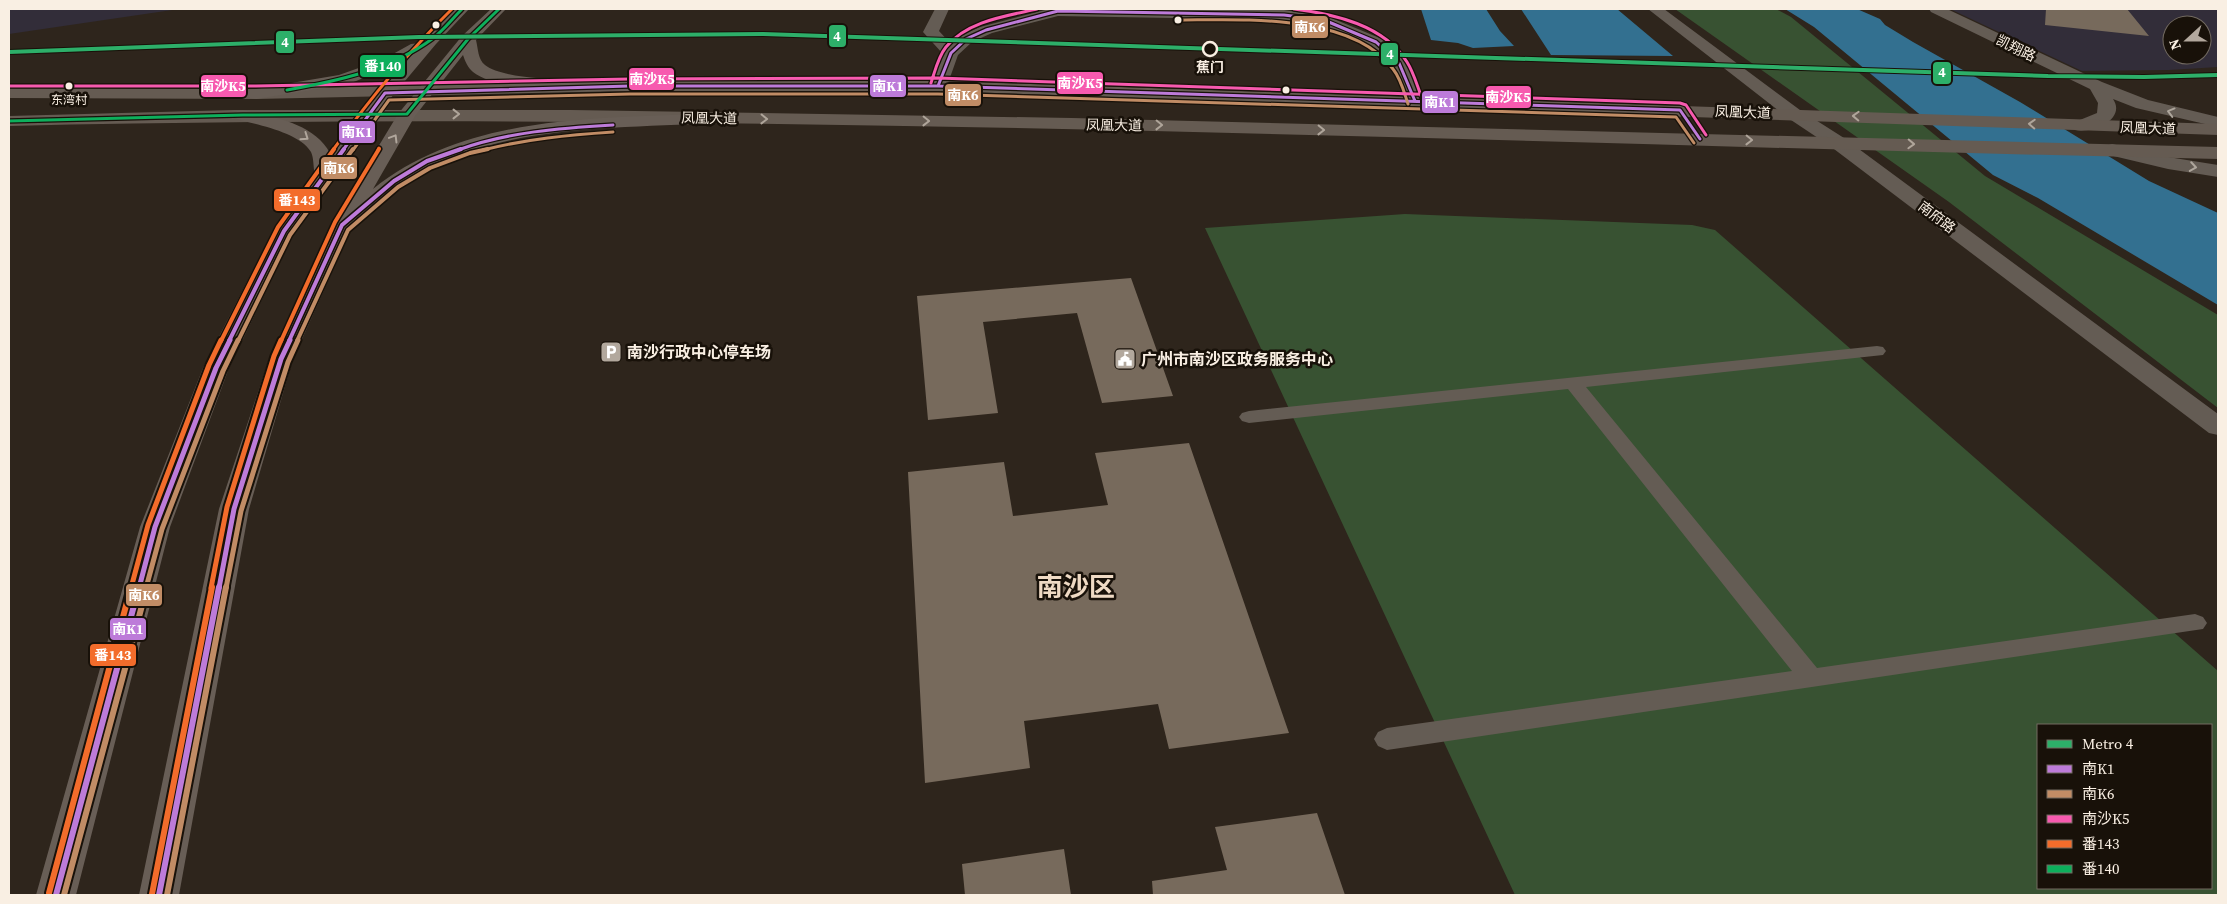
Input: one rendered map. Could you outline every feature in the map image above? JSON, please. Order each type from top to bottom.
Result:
[{"type":"highway","points":[[56,895],[154,527],[216,368],[284,231],[385,92],[430,41],[462,9]]},
{"type":"highway","points":[[159,895],[234,509],[281,359],[342,225],[408,114],[468,39],[499,9]]},
{"type":"highway","points":[[468,39],[473,61],[479,70],[497,77],[520,81],[630,86]]},
{"type":"highway","points":[[256,94],[343,80],[390,62],[430,41]]},
{"type":"highway","points":[[243,115],[292,130],[308,139],[320,152],[316,185]]},
{"type":"highway","points":[[342,225],[394,181],[427,161],[468,146],[510,136],[563,128],[715,118]]},
{"type":"highway","points":[[316,185],[356,187],[362,190]]},
{"type":"main road","name":"凤凰大道","points":[[9,93],[256,94],[424,92],[630,86],[938,86],[1680,110],[2218,130]]},
{"type":"main road","points":[[575,114],[539,107],[535,103],[544,96],[583,87]]},
{"type":"main road","points":[[9,119],[89,106],[120,93]]},
{"type":"main road","points":[[1680,110],[1700,139]]},
{"type":"main road","name":"凤凰大道","points":[[9,119],[243,115],[575,114],[1156,125],[2218,153]]},
{"type":"street","points":[[942,9],[931,32],[951,52]]},
{"type":"street","name":"南府路","points":[[1655,9],[1794,114],[1837,142],[2218,427]]},
{"type":"street","name":"凯翔路","points":[[1936,9],[2096,86],[2142,104],[2218,122]]},
{"type":"street","points":[[938,86],[951,52],[966,39],[986,30],[1058,11],[1284,15],[1324,20],[1376,42],[1399,63],[1415,101]]},
{"type":"street","points":[[2081,126],[2106,116],[2107,103],[2096,86]]},
{"type":"street","points":[[2112,150],[2218,172]]},
{"type":"street","points":[[1249,417],[1877,351]]},
{"type":"street","points":[[1573,383],[1811,678]]},
{"type":"street","points":[[1387,738],[2196,623]]},
{"type":"shaded area","points":[[9,9],[179,9],[9,34]]},
{"type":"shaded area","points":[[1950,9],[2218,9],[2218,67],[2169,70],[2082,71]]},
{"type":"green space","points":[[1675,9],[1776,9],[1791,17],[1985,176],[2218,315],[2218,408],[1949,202]]},
{"type":"green space","points":[[1405,214],[1692,225],[1715,230],[2218,671],[2218,895],[1515,895],[1205,228]]},
{"type":"water","points":[[1421,9],[1486,9],[1500,31],[1514,46],[1473,48],[1458,43],[1431,40]]},
{"type":"water","points":[[1521,9],[1617,9],[1673,56],[1551,55]]},
{"type":"water","points":[[1785,9],[1857,9],[1880,19],[1885,25],[1913,42],[2020,102],[2149,181],[2218,213],[2218,305],[2038,198],[1993,175],[1814,27]]},
{"type":"building","points":[[2046,9],[2127,9],[2149,36],[2045,25]]},
{"type":"building","name":"广州市南沙区政务服务中心","points":[[1131,278],[1173,396],[1102,403],[1077,313],[983,322],[998,413],[928,420],[917,296]]},
{"type":"building","points":[[1189,443],[1289,733],[1169,749],[1158,704],[1024,721],[1030,768],[925,783],[908,472],[1004,462],[1013,516],[1108,505],[1095,453]]},
{"type":"building","points":[[1317,813],[1345,895],[1153,895],[1152,881],[1227,870],[1215,827]]},
{"type":"building","points":[[1064,849],[1071,895],[965,895],[962,864]]},
{"type":"metro line","name":"4","points":[[9,52],[419,37],[763,34],[2048,76],[2144,77],[2218,75]]},
{"type":"transit line","name":"番143","points":[[49,893],[148,525],[209,365],[278,227],[362,109],[424,36],[452,9]]},
{"type":"transit line","name":"番140","points":[[287,90],[344,79],[399,59],[432,39],[462,9]]},
{"type":"transit line","name":"番140","points":[[9,121],[243,115],[407,114],[468,39],[499,9]]},
{"type":"transit line","name":"南沙K5","points":[[931,83],[939,59],[946,47],[965,31],[988,21],[1037,9]]},
{"type":"transit line","name":"南沙K5","points":[[1294,9],[1340,18],[1355,23],[1384,38],[1408,63],[1422,98]]},
{"type":"transit line","name":"南K1","points":[[938,86],[951,53],[966,39],[986,30],[1058,11],[1284,15],[1324,20],[1376,42],[1399,63],[1415,101]]},
{"type":"transit line","name":"南K6","points":[[1176,20],[1261,21],[1292,24],[1323,29],[1351,37],[1375,50],[1393,68],[1408,104]]},
{"type":"transit line","name":"南沙K5","points":[[9,86],[256,86],[630,79],[938,78],[1680,103],[1686,105],[1706,135]]},
{"type":"transit line","name":"南K1","points":[[56,895],[155,527],[216,368],[284,231],[385,93],[630,86],[938,86],[1680,110],[1700,139]]},
{"type":"transit line","name":"南K6","points":[[64,895],[162,529],[223,371],[290,235],[389,100],[630,94],[938,94],[1676,117],[1694,143]]},
{"type":"transit line","name":"南K1","points":[[159,895],[234,509],[281,359],[342,225],[394,181],[427,161],[468,146],[510,136],[563,128],[613,125]]},
{"type":"transit line","name":"南K6","points":[[167,895],[241,511],[288,362],[348,230],[398,187],[430,168],[470,153],[511,143],[564,135],[613,132]]},
{"type":"transit line","name":"番143","points":[[152,894],[227,507],[274,356],[335,222],[379,148]]},
{"type":"place","name":"蕉门","points":[[1210,49]]},
{"type":"place","name":"东湾村","points":[[69,86]]},
{"type":"place","name":"南沙行政中心停车场","points":[[611,352]]},
{"type":"place","name":"广州市南沙区政务服务中心","points":[[1125,359]]},
{"type":"district","name":"南沙区","points":[[1076,587]]}]
